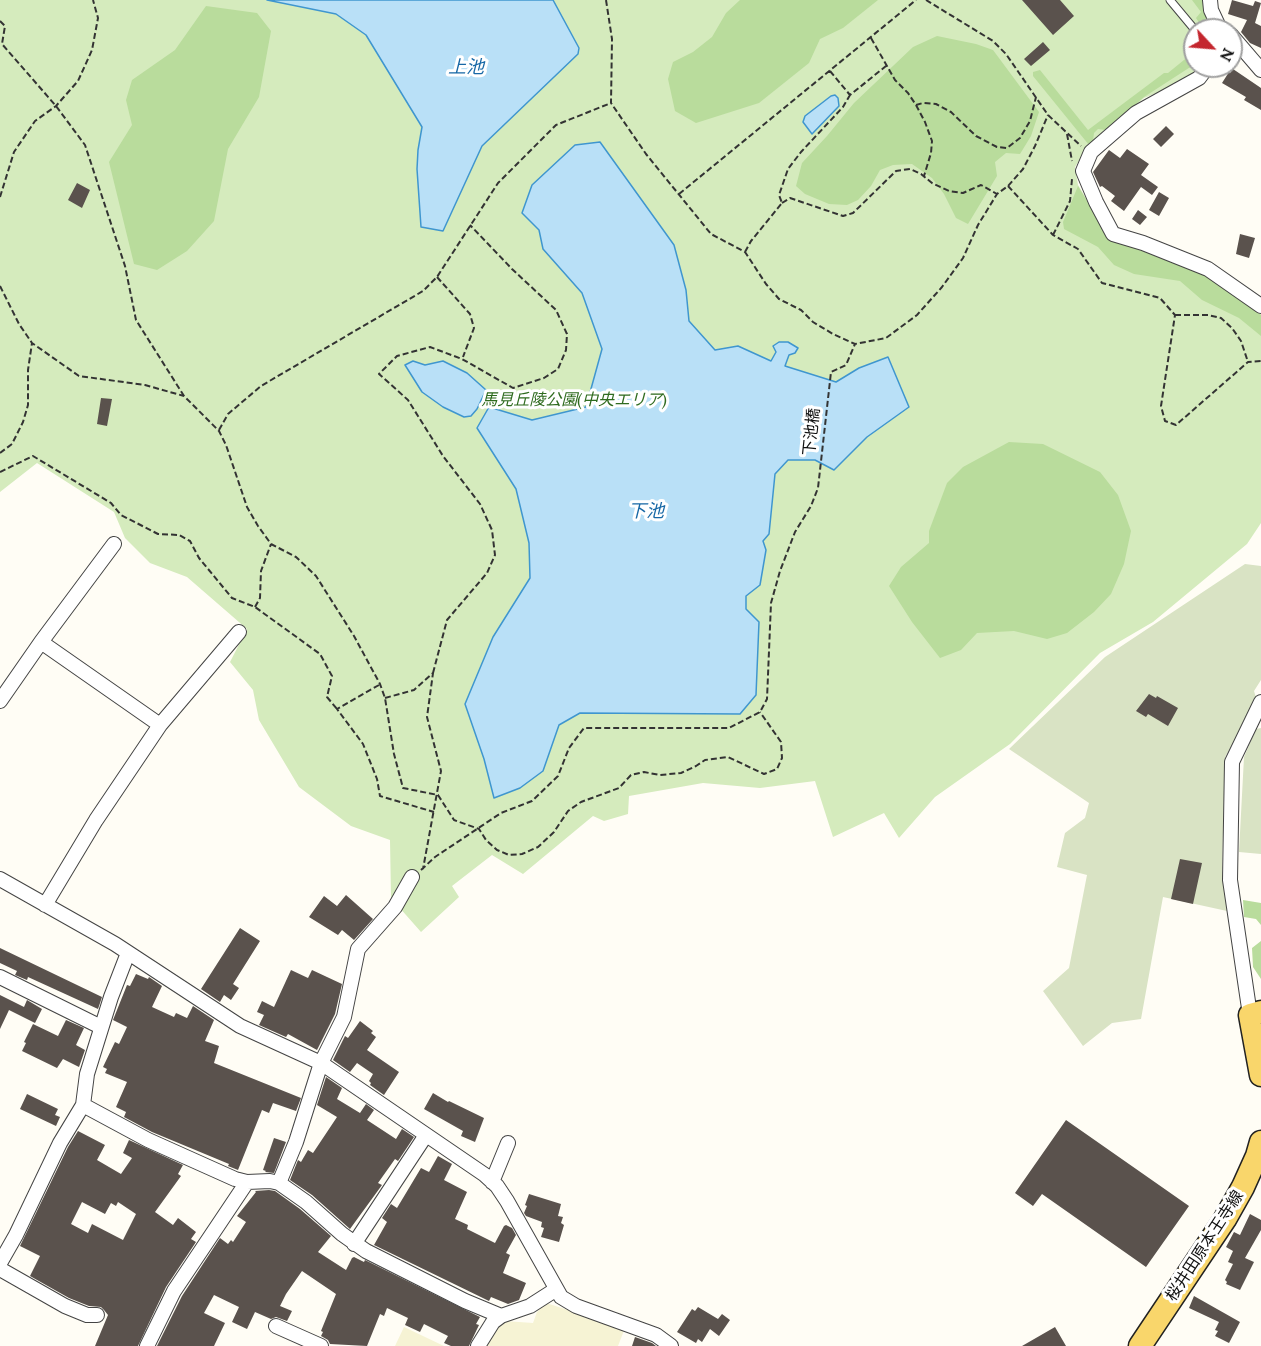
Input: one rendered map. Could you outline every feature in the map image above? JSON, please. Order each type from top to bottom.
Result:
[{"type":"main road","points":[[1256,1014],[1261,1075]]},
{"type":"main road","name":"桜井田原本王寺線","points":[[1140,1346],[1225,1219],[1243,1187],[1261,1142]]},
{"type":"street","points":[[1210,0],[1215,18]]},
{"type":"street","points":[[1243,49],[1261,70]]},
{"type":"street","points":[[1199,78],[1136,113],[1091,152],[1083,171],[1113,234],[1208,268],[1261,306]]},
{"type":"street","points":[[0,701],[114,544]]},
{"type":"street","points":[[45,905],[96,820],[160,725],[239,632]]},
{"type":"street","points":[[41,642],[160,725]]},
{"type":"street","points":[[1256,1014],[1230,880],[1232,762],[1261,702]]},
{"type":"street","points":[[279,1183],[296,1142],[321,1064],[344,1017],[358,949],[395,907],[417,873]]},
{"type":"street","points":[[0,879],[128,953],[240,1026],[321,1064],[426,1135],[492,1182],[507,1201],[555,1290],[567,1302],[656,1335],[671,1346]]},
{"type":"street","points":[[0,1263],[82,1105],[87,1074],[128,953]]},
{"type":"street","points":[[0,977],[101,1028]]},
{"type":"street","points":[[82,1105],[148,1140],[247,1182],[279,1183],[306,1202],[354,1244],[465,1301],[501,1316]]},
{"type":"street","points":[[354,1244],[426,1135]]},
{"type":"street","points":[[492,1182],[508,1143]]},
{"type":"street","points":[[147,1346],[174,1291],[247,1182]]},
{"type":"street","points":[[0,1269],[65,1306],[87,1315],[97,1316]]},
{"type":"street","points":[[478,1346],[493,1322],[501,1316],[530,1306],[555,1290]]},
{"type":"street","points":[[276,1326],[321,1346]]},
{"type":"lane","points":[[1170,0],[1185,18]]},
{"type":"path","points":[[0,197],[14,152],[35,121],[56,106],[78,81],[92,50],[98,18],[93,0]]},
{"type":"path","points":[[606,0],[612,39],[610,103],[646,154],[711,234],[745,252],[779,299],[801,310],[813,322],[833,334],[855,344],[886,338],[917,315],[942,287],[963,258],[978,225],[997,194],[1008,186],[1023,169],[1048,115]]},
{"type":"path","points":[[679,194],[916,0]]},
{"type":"path","points":[[926,0],[993,41],[1006,54],[1048,115],[1067,134],[1091,152]]},
{"type":"path","points":[[0,21],[5,26],[2,44],[56,106],[85,145],[125,266],[136,320],[184,396],[219,431],[247,507],[271,544],[296,557],[316,576],[354,636],[380,684],[385,698],[394,754],[403,788],[438,795],[454,820],[479,829],[486,840],[497,850],[509,855],[522,854],[538,847],[554,832],[568,811],[580,802],[619,789],[631,775],[644,772],[660,775],[681,773],[705,760],[728,758],[764,774],[777,769],[782,758],[781,742],[760,712],[729,728],[584,728],[569,748],[558,776],[532,801],[501,813],[479,829],[435,856],[417,873]]},
{"type":"path","points":[[871,38],[886,66],[895,80],[908,93],[925,122],[932,141],[924,176]]},
{"type":"path","points":[[782,203],[779,195],[788,169],[843,107],[850,95],[886,66]]},
{"type":"path","points":[[830,71],[850,95]]},
{"type":"path","points":[[916,105],[936,104],[951,112],[976,136],[997,147],[1007,147],[1020,138],[1030,121],[1036,97]]},
{"type":"path","points":[[219,431],[228,414],[261,386],[423,291],[436,277],[498,183],[556,125],[610,103]]},
{"type":"path","points":[[1067,134],[1072,163]]},
{"type":"path","points":[[745,252],[751,241],[782,203],[790,198],[843,216],[853,213],[863,205],[896,171],[910,169],[949,191],[963,193],[981,185],[997,194]]},
{"type":"path","points":[[1053,235],[1070,201],[1072,174]]},
{"type":"path","points":[[1008,186],[1053,235],[1078,249],[1102,283],[1160,298],[1175,315],[1208,315],[1221,318],[1241,341],[1248,362]]},
{"type":"path","points":[[417,873],[438,795],[441,771],[426,717],[433,673],[447,620],[487,573],[495,555],[492,530],[480,504],[443,456],[408,400],[379,374],[397,356],[429,347],[462,358],[513,388],[544,378],[558,369],[566,350],[567,334],[556,310],[470,225]]},
{"type":"path","points":[[436,277],[470,314],[474,328],[462,358]]},
{"type":"path","points":[[0,286],[19,324],[32,343],[79,376],[145,385],[184,396]]},
{"type":"path","points":[[1175,315],[1161,406],[1165,421],[1176,425],[1248,362],[1261,361]]},
{"type":"path","points":[[0,453],[12,444],[23,423],[28,405],[28,370],[32,343]]},
{"type":"path","name":"下池橋","points":[[760,712],[767,699],[771,603],[795,532],[811,507],[818,488],[831,372],[846,365],[855,344]]},
{"type":"path","points":[[0,472],[33,456],[111,503],[121,515],[158,534],[180,535],[190,541],[199,558],[232,597],[255,607],[320,654],[332,676],[327,697],[363,744],[377,779],[380,796],[434,812]]},
{"type":"path","points":[[255,607],[260,598],[261,572],[271,544]]},
{"type":"path","points":[[385,698],[414,690],[433,673]]},
{"type":"path","points":[[336,709],[380,684]]},
{"type":"shaded area","points":[[546,1303],[625,1328],[618,1346],[484,1346],[495,1327],[505,1321],[533,1323],[537,1312]]},
{"type":"shaded area","points":[[404,1327],[444,1346],[395,1346]]},
{"type":"green space","name":"馬見丘陵公園(中央エリア)","points":[[0,0],[1204,0],[1209,18],[1183,18],[1183,78],[1189,78],[1144,98],[1086,150],[1075,167],[1078,185],[1111,239],[1210,276],[1261,314],[1261,523],[1247,544],[1153,622],[1100,653],[1010,744],[935,797],[899,838],[884,813],[833,837],[815,781],[760,788],[703,783],[629,796],[628,814],[604,821],[593,816],[523,874],[492,855],[452,886],[459,897],[421,932],[391,898],[390,840],[351,826],[299,787],[259,720],[253,690],[230,662],[247,629],[187,577],[150,563],[125,538],[114,512],[37,463],[0,492]]},
{"type":"green space","points":[[740,0],[878,0],[843,28],[820,39],[809,63],[759,103],[696,123],[675,111],[668,79],[673,62],[693,52],[712,37],[726,13]]},
{"type":"green space","points":[[1192,0],[1203,0],[1207,18],[1196,18],[1201,12]]},
{"type":"green space","points":[[206,6],[257,13],[271,31],[259,97],[228,149],[214,221],[187,251],[157,270],[134,264],[109,162],[132,125],[126,100],[132,80],[175,50]]},
{"type":"green space","points":[[937,36],[993,50],[1039,112],[1031,136],[1020,154],[1006,153],[995,162],[997,176],[968,224],[956,218],[944,194],[932,178],[912,164],[893,165],[880,170],[871,186],[858,200],[847,205],[829,204],[805,194],[796,186],[802,163],[854,103],[913,47]]},
{"type":"green space","points":[[1183,61],[1183,72],[1144,97],[1106,130],[1098,129],[1089,145],[1033,76],[1033,72],[1040,70],[1088,130],[1164,73],[1168,73]]},
{"type":"green space","points":[[1078,186],[1110,239],[1209,276],[1261,315],[1261,336],[1239,318],[1202,300],[1180,281],[1134,274],[1114,265],[1098,247],[1064,229],[1063,222]]},
{"type":"green space","points":[[1009,442],[1043,444],[1100,472],[1118,495],[1131,531],[1124,564],[1111,594],[1094,612],[1067,633],[1047,639],[1014,631],[977,633],[961,650],[940,658],[912,622],[889,586],[901,567],[929,543],[929,531],[947,483],[963,467]]},
{"type":"green space","points":[[1245,564],[1261,566],[1261,680],[1254,691],[1257,701],[1225,757],[1222,869],[1227,911],[1163,897],[1141,1019],[1112,1023],[1083,1046],[1043,991],[1069,968],[1087,875],[1057,867],[1065,833],[1085,818],[1089,803],[1009,749],[1105,657]]},
{"type":"green space","points":[[1261,728],[1261,854],[1239,852],[1244,757],[1256,729]]},
{"type":"green space","points":[[1243,900],[1261,903],[1261,925],[1256,919],[1244,917]]},
{"type":"green space","points":[[1261,941],[1261,979],[1253,967],[1252,948]]},
{"type":"water","name":"上池","points":[[267,0],[553,0],[579,48],[578,54],[482,146],[443,231],[421,227],[417,169],[422,127],[366,35],[336,14]]},
{"type":"water","points":[[835,95],[839,106],[812,134],[803,122],[805,116]]},
{"type":"water","name":"下池","points":[[600,142],[674,245],[686,290],[689,321],[715,350],[738,346],[771,361],[776,352],[773,346],[779,342],[788,342],[798,348],[795,353],[789,355],[785,366],[836,382],[859,368],[888,357],[909,407],[867,437],[834,470],[815,460],[788,460],[775,474],[769,534],[763,541],[766,550],[760,585],[746,596],[746,609],[759,622],[756,695],[740,714],[580,713],[559,725],[543,771],[520,788],[494,798],[484,759],[465,704],[493,637],[530,578],[529,543],[516,489],[477,428],[489,407],[532,420],[586,407],[602,349],[582,293],[543,249],[539,230],[522,213],[532,185],[575,145]]},
{"type":"water","points":[[413,361],[425,365],[443,361],[467,373],[486,390],[477,409],[471,416],[464,417],[443,407],[422,392],[405,365]]},
{"type":"building","points":[[1022,0],[1060,0],[1074,16],[1053,35]]},
{"type":"building","points":[[1232,0],[1253,6],[1255,1],[1261,3],[1255,23],[1261,26],[1261,48],[1250,43],[1243,34],[1247,20],[1228,14]]},
{"type":"building","points":[[1043,42],[1050,50],[1031,66],[1024,59]]},
{"type":"building","points":[[1243,76],[1261,88],[1261,110],[1244,100],[1246,97],[1222,83],[1225,78],[1243,78]]},
{"type":"building","points":[[1166,126],[1174,134],[1161,147],[1153,139]]},
{"type":"building","points":[[1127,149],[1149,164],[1141,175],[1158,187],[1152,195],[1141,187],[1124,211],[1111,201],[1115,196],[1102,186],[1100,187],[1093,172],[1109,150],[1120,158]]},
{"type":"building","points":[[77,183],[90,190],[82,208],[68,200]]},
{"type":"building","points":[[1159,192],[1169,198],[1159,216],[1149,210]]},
{"type":"building","points":[[1138,210],[1147,217],[1140,225],[1132,219]]},
{"type":"building","points":[[1240,234],[1255,238],[1249,258],[1236,254]]},
{"type":"building","points":[[101,398],[112,399],[107,426],[97,424]]},
{"type":"building","points":[[1149,694],[1178,708],[1168,726],[1148,714],[1146,717],[1136,711]]},
{"type":"building","points":[[1180,859],[1202,863],[1193,904],[1171,899]]},
{"type":"building","points":[[346,895],[373,919],[354,940],[342,930],[338,935],[309,917],[324,896],[337,906]]},
{"type":"building","points":[[240,928],[260,941],[233,984],[239,988],[231,1000],[224,995],[220,1002],[201,989]]},
{"type":"building","points":[[0,948],[102,997],[98,1009],[28,977],[27,980],[15,975],[17,971],[0,963]]},
{"type":"building","points":[[291,970],[308,978],[312,970],[342,984],[335,1014],[317,1050],[288,1034],[286,1037],[259,1025],[264,1015],[257,1012],[262,1001],[274,1007]]},
{"type":"building","points":[[136,974],[148,979],[149,977],[162,986],[152,1007],[174,1017],[176,1013],[187,1018],[193,1006],[214,1020],[205,1041],[219,1046],[214,1063],[301,1098],[296,1111],[273,1103],[269,1113],[262,1110],[238,1170],[228,1166],[229,1164],[152,1132],[124,1117],[126,1112],[116,1107],[127,1082],[105,1073],[107,1069],[103,1067],[115,1042],[119,1044],[127,1027],[113,1020],[127,985],[130,986]]},
{"type":"building","points":[[0,995],[24,1007],[27,1000],[42,1009],[35,1023],[9,1010],[0,1029]]},
{"type":"building","points":[[66,1020],[84,1028],[76,1045],[85,1050],[79,1067],[63,1059],[57,1068],[22,1051],[33,1024],[58,1036]]},
{"type":"building","points":[[360,1021],[373,1031],[371,1033],[376,1037],[367,1050],[399,1072],[384,1095],[370,1085],[369,1081],[373,1074],[357,1063],[350,1072],[333,1060],[345,1036],[348,1038]]},
{"type":"building","points":[[326,1077],[342,1088],[337,1099],[360,1113],[366,1104],[374,1110],[367,1120],[396,1139],[402,1129],[414,1137],[398,1161],[395,1159],[378,1183],[382,1185],[350,1229],[312,1195],[290,1180],[298,1160],[301,1162],[308,1150],[313,1153],[337,1117],[317,1105]]},
{"type":"building","points":[[433,1093],[484,1118],[475,1142],[461,1136],[463,1131],[424,1109]]},
{"type":"building","points":[[27,1094],[58,1109],[55,1115],[60,1117],[56,1126],[20,1109]]},
{"type":"building","points":[[1066,1120],[1189,1206],[1146,1267],[1042,1194],[1033,1206],[1015,1193]]},
{"type":"building","points":[[78,1131],[105,1145],[97,1160],[121,1174],[132,1158],[123,1153],[129,1140],[183,1165],[178,1174],[181,1176],[155,1212],[173,1225],[178,1218],[196,1232],[191,1239],[196,1242],[166,1287],[138,1346],[95,1346],[108,1315],[104,1310],[101,1307],[89,1306],[69,1298],[30,1276],[40,1256],[20,1246]],"holes":[[[82,1202],[105,1214],[111,1203],[116,1206],[118,1202],[136,1214],[123,1240],[92,1224],[88,1233],[71,1224]]]},
{"type":"building","points":[[274,1138],[286,1142],[274,1173],[265,1172],[263,1170]]},
{"type":"building","points":[[438,1156],[452,1164],[444,1180],[467,1192],[455,1219],[468,1225],[467,1229],[495,1243],[506,1225],[512,1228],[516,1235],[506,1253],[510,1255],[503,1273],[526,1283],[519,1300],[508,1304],[491,1297],[489,1301],[374,1245],[387,1222],[382,1218],[391,1204],[397,1208],[421,1168],[429,1172]]},
{"type":"building","points":[[255,1191],[275,1191],[300,1209],[331,1236],[318,1252],[346,1270],[352,1258],[364,1262],[365,1260],[480,1317],[476,1324],[479,1325],[469,1346],[451,1346],[444,1343],[448,1336],[424,1324],[420,1332],[405,1325],[408,1318],[387,1308],[384,1316],[380,1314],[367,1346],[330,1344],[321,1336],[323,1332],[321,1331],[336,1294],[302,1271],[280,1306],[292,1311],[287,1321],[276,1317],[271,1319],[255,1312],[247,1329],[232,1322],[239,1307],[214,1295],[204,1313],[225,1323],[214,1346],[157,1346],[182,1296],[220,1238],[228,1244],[231,1240],[233,1242],[246,1222],[237,1216]]},
{"type":"building","points":[[529,1194],[561,1204],[558,1216],[563,1217],[561,1223],[564,1225],[559,1242],[541,1237],[544,1228],[541,1227],[542,1222],[524,1213]]},
{"type":"building","points":[[1250,1214],[1261,1220],[1261,1230],[1245,1258],[1254,1262],[1240,1290],[1226,1284],[1225,1280],[1233,1264],[1228,1262],[1233,1251],[1226,1247],[1234,1232],[1240,1235]]},
{"type":"building","points":[[1194,1296],[1240,1322],[1229,1343],[1215,1336],[1219,1322],[1189,1308]]},
{"type":"building","points":[[698,1307],[718,1319],[722,1314],[730,1320],[719,1336],[710,1329],[702,1342],[698,1339],[696,1343],[677,1332],[692,1309],[695,1311]]},
{"type":"building","points":[[1055,1327],[1066,1346],[1022,1346]]},
{"type":"building","points":[[635,1337],[652,1343],[656,1346],[632,1346]]}]
